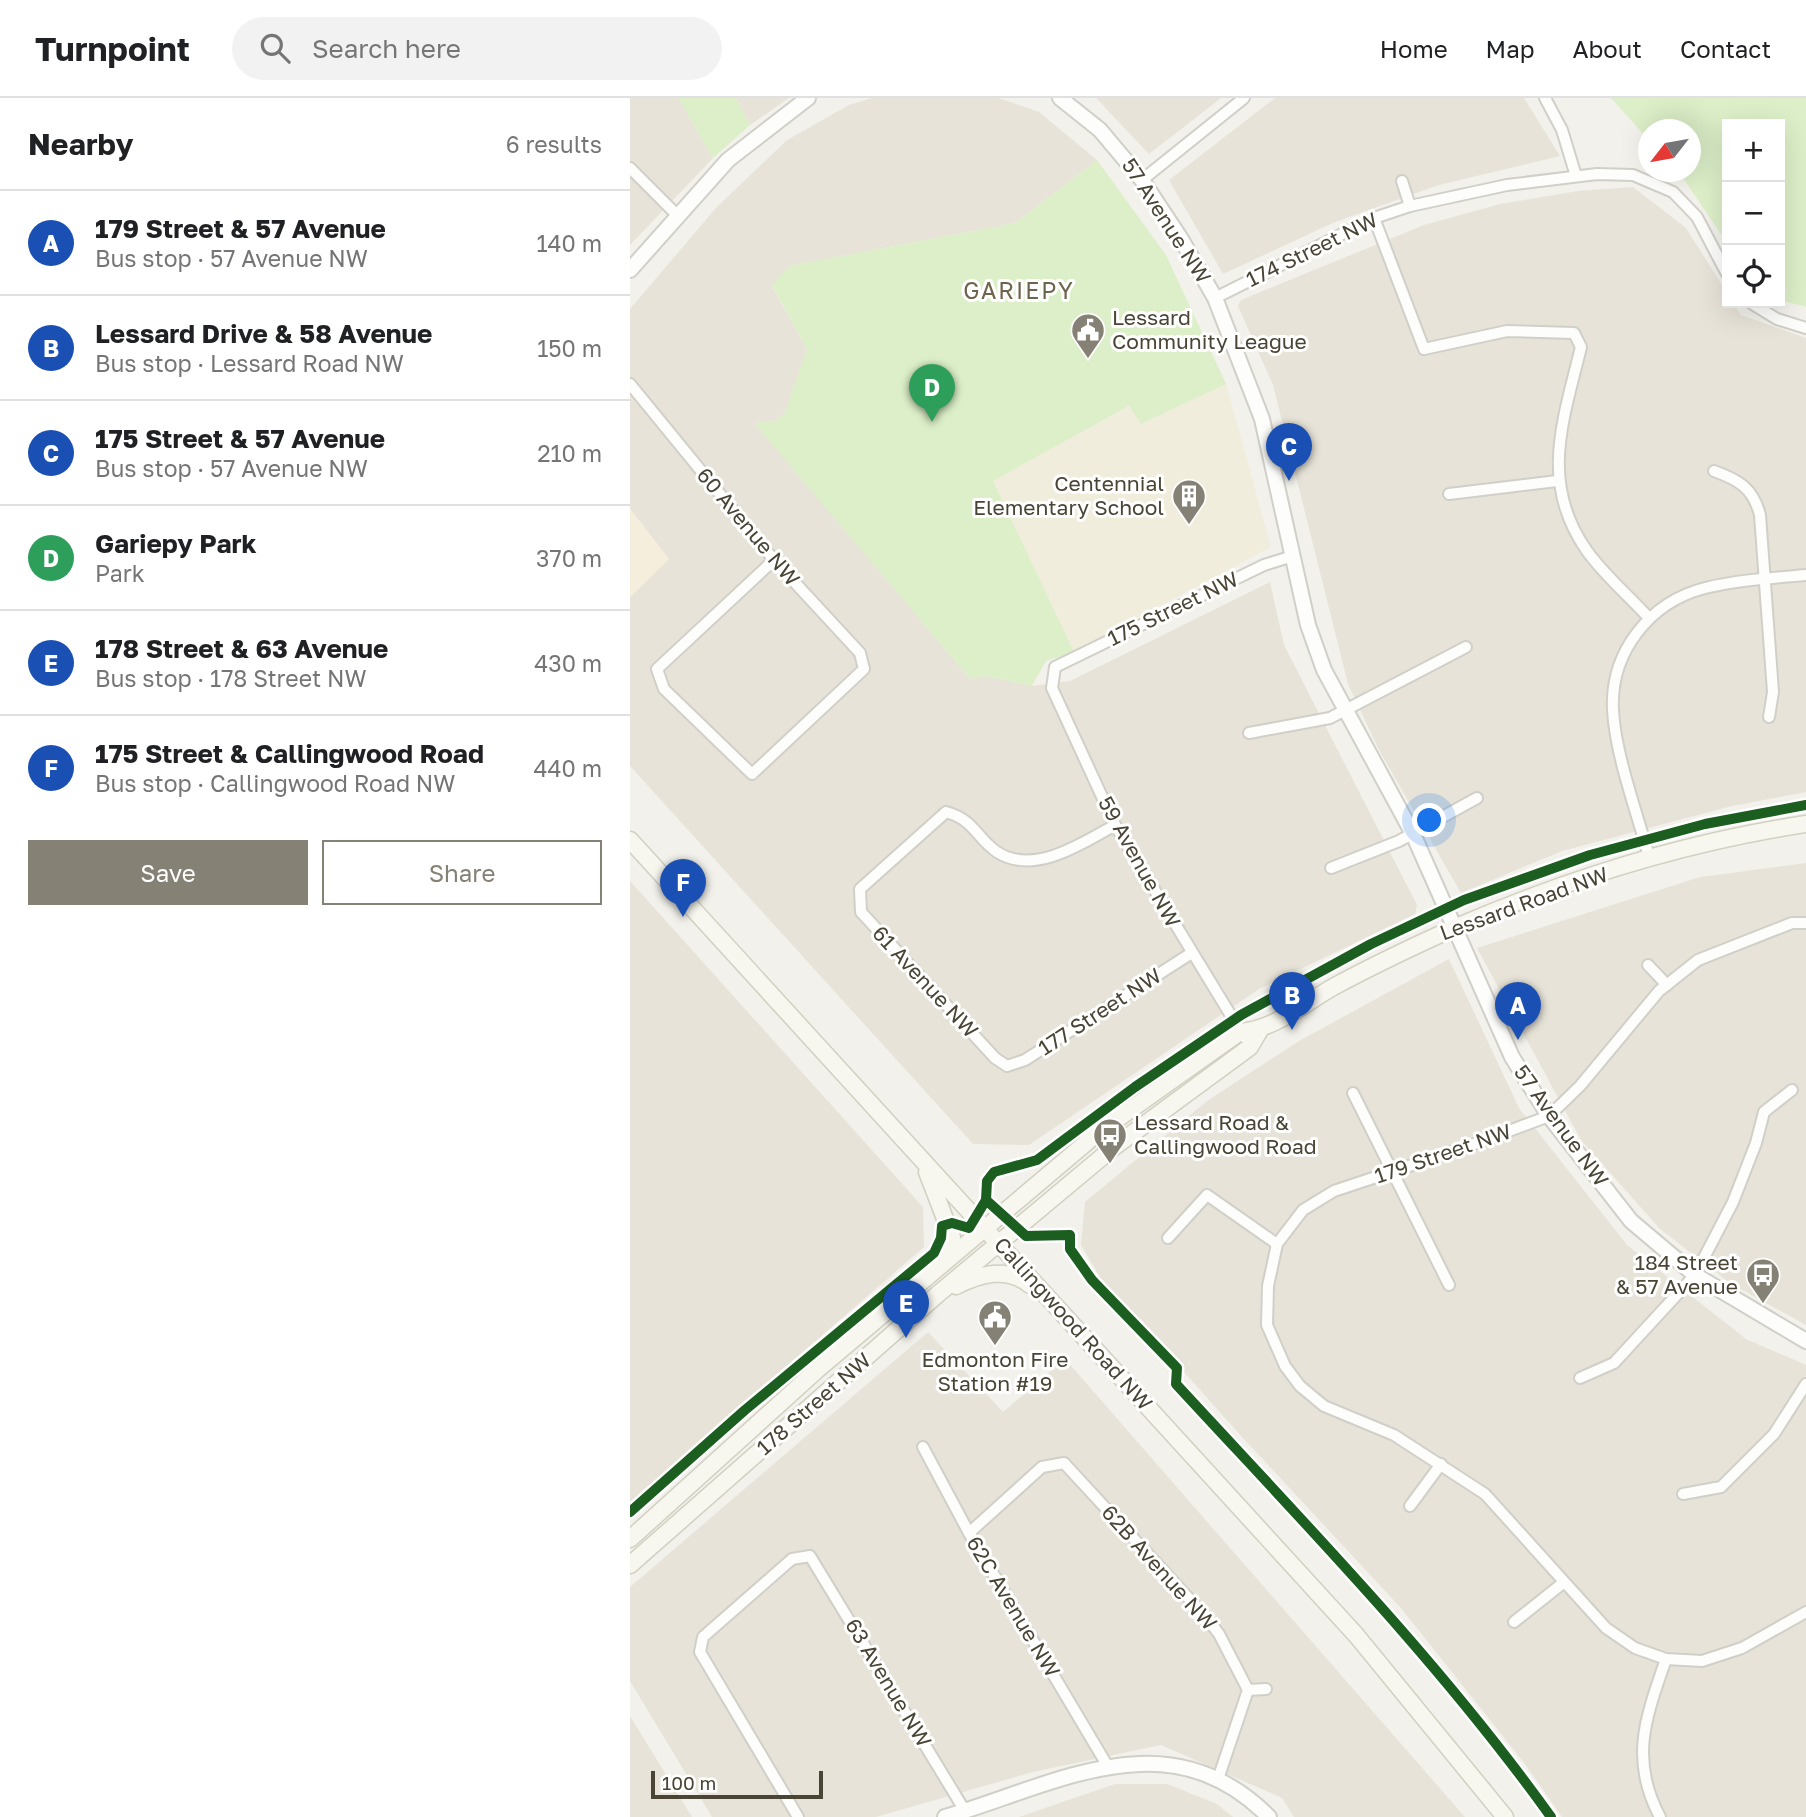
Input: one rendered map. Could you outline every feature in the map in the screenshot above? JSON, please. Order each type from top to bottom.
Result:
[{"type":"main road","name":"Lessard Road NW","points":[[985,1228],[1137,1102],[1240,1032],[1260,1030],[1365,971],[1455,928],[1565,885],[1650,860],[1806,824]]},
{"type":"main road","name":"Callingwood Road NW","points":[[630,841],[1356,1635],[1505,1817]]},
{"type":"main road","points":[[999,1244],[1149,1119],[1250,1047],[1260,1030]]},
{"type":"main road","points":[[922,1160],[951,1237],[951,1246],[933,1275]]},
{"type":"main road","name":"178 Street NW","points":[[630,1539],[817,1370],[933,1275],[985,1228]]},
{"type":"main road","name":"178 Street NW","points":[[630,1565],[938,1294],[999,1244]]},
{"type":"main road","points":[[938,1294],[971,1279],[999,1273],[1021,1278],[1052,1302]]},
{"type":"street","points":[[630,270],[677,215],[736,154],[808,98]]},
{"type":"street","name":"57 Avenue NW","points":[[1060,98],[1107,138],[1142,180],[1181,239],[1215,298],[1262,419],[1315,646],[1344,712],[1413,834],[1512,1056],[1549,1116],[1631,1221],[1695,1275],[1806,1341]]},
{"type":"street","points":[[1142,180],[1244,98]]},
{"type":"street","points":[[1545,98],[1562,130],[1576,176]]},
{"type":"street","points":[[630,168],[677,215]]},
{"type":"street","name":"174 Street NW","points":[[1215,298],[1374,218],[1410,206],[1507,185],[1576,176],[1633,176],[1672,192],[1698,217],[1722,264]]},
{"type":"street","points":[[1402,181],[1410,206]]},
{"type":"street","points":[[1374,218],[1424,349],[1507,331],[1574,333],[1581,347],[1559,439],[1557,481],[1565,514],[1588,553],[1649,618]]},
{"type":"street","points":[[1759,308],[1777,319],[1806,328]]},
{"type":"street","name":"60 Avenue NW","points":[[630,384],[774,560],[860,653],[864,669],[752,774],[664,689],[657,669],[774,560]]},
{"type":"street","points":[[1714,471],[1739,480],[1757,503],[1766,579],[1773,692],[1769,717]]},
{"type":"street","points":[[1449,494],[1557,481]]},
{"type":"street","name":"175 Street NW","points":[[1055,667],[1264,565],[1293,556]]},
{"type":"street","points":[[1650,860],[1616,733],[1613,711],[1620,663],[1634,636],[1649,618],[1666,605],[1695,591],[1806,575]]},
{"type":"street","points":[[1249,733],[1319,722],[1344,712],[1466,647]]},
{"type":"street","name":"59 Avenue NW","points":[[1055,667],[1052,688],[1115,825],[1190,954],[1250,1047]]},
{"type":"street","points":[[1331,868],[1413,834],[1477,798]]},
{"type":"street","name":"61 Avenue NW","points":[[1007,1066],[995,1058],[861,912],[859,889],[947,811],[964,817],[997,852],[1023,860],[1064,854],[1115,825]]},
{"type":"street","name":"179 Street NW","points":[[1441,1464],[1394,1435],[1316,1399],[1300,1386],[1285,1366],[1267,1325],[1268,1286],[1277,1244],[1303,1210],[1334,1191],[1549,1116],[1580,1086],[1667,985],[1698,960],[1792,923],[1806,923]]},
{"type":"street","name":"177 Street NW","points":[[1007,1066],[1025,1060],[1190,954]]},
{"type":"street","points":[[1648,965],[1667,985]]},
{"type":"street","points":[[1580,1378],[1614,1363],[1695,1275],[1733,1202],[1756,1143],[1764,1112],[1793,1090]]},
{"type":"street","points":[[1353,1093],[1391,1173],[1450,1285]]},
{"type":"street","points":[[1168,1238],[1207,1195],[1277,1244]]},
{"type":"street","points":[[1683,1494],[1721,1486],[1774,1434],[1806,1384]]},
{"type":"street","name":"62C Avenue NW","points":[[923,1447],[969,1534],[1107,1765]]},
{"type":"street","name":"62B Avenue NW","points":[[969,1534],[1042,1467],[1065,1463],[1206,1617],[1219,1634],[1248,1690]]},
{"type":"street","points":[[1410,1506],[1441,1464],[1485,1494],[1606,1628],[1636,1648],[1666,1660],[1702,1661],[1742,1648],[1806,1612]]},
{"type":"street","name":"63 Avenue NW","points":[[798,1817],[700,1651],[703,1637],[792,1559],[810,1556],[965,1811]]},
{"type":"street","points":[[1514,1622],[1563,1583]]},
{"type":"street","points":[[1660,1817],[1645,1779],[1641,1753],[1643,1724],[1666,1660]]},
{"type":"street","points":[[1218,1779],[1248,1690],[1266,1689]]},
{"type":"street","points":[[945,1817],[1107,1765],[1154,1762],[1218,1779],[1251,1799],[1269,1817]]},
{"type":"shaded area","points":[[630,98],[678,98],[713,158],[630,245]]},
{"type":"shaded area","points":[[736,98],[789,98],[750,125]]},
{"type":"shaded area","points":[[872,98],[999,98],[1039,112],[1097,160],[1015,223],[789,266],[772,286],[807,349],[785,413],[774,421],[755,423],[970,679],[986,676],[1032,686],[1070,681],[1270,582],[1284,645],[1417,905],[1415,914],[1259,989],[1029,1145],[973,1144],[630,766],[630,597],[669,559],[630,509],[630,309],[716,208],[787,140],[849,105]]},
{"type":"shaded area","points":[[1096,98],[1221,98],[1149,154]]},
{"type":"shaded area","points":[[1275,98],[1524,98],[1560,156],[1439,185],[1335,222],[1223,274],[1169,180]]},
{"type":"shaded area","points":[[1633,187],[1686,228],[1722,285],[1722,308],[1736,308],[1741,315],[1806,338],[1806,792],[1732,806],[1562,851],[1461,893],[1379,750],[1348,684],[1273,385],[1238,306],[1241,300],[1424,225],[1500,204],[1578,191]]},
{"type":"shaded area","points":[[1226,384],[1271,547],[1074,652],[993,481],[1130,406],[1141,424]]},
{"type":"shaded area","points":[[630,509],[669,559],[630,597]]},
{"type":"shaded area","points":[[1806,863],[1806,1325],[1730,1283],[1660,1229],[1581,1140],[1477,948],[1700,877]]},
{"type":"shaded area","points":[[630,881],[923,1207],[924,1247],[687,1452],[630,1506]]},
{"type":"shaded area","points":[[1449,959],[1519,1108],[1627,1245],[1746,1339],[1806,1365],[1806,1817],[1562,1817],[1525,1764],[1401,1608],[1242,1437],[1101,1279],[1081,1245],[1085,1202],[1207,1101],[1299,1041]]},
{"type":"shaded area","points":[[928,1332],[1003,1412],[1065,1359],[1465,1817],[1294,1817],[1282,1798],[1161,1745],[1033,1772],[876,1817],[712,1817],[630,1681],[630,1587]]},
{"type":"shaded area","points":[[630,1716],[692,1817],[630,1817]]},
{"type":"shaded area","points":[[1115,1784],[1167,1784],[1217,1804],[1233,1817],[1019,1817]]},
{"type":"green space","points":[[678,98],[736,98],[750,125],[713,158]]},
{"type":"green space","points":[[1611,98],[1806,98],[1806,307],[1785,301],[1785,119],[1722,119],[1722,236],[1686,182],[1701,182],[1701,119],[1638,119],[1638,128]]},
{"type":"green space","points":[[1097,160],[1166,255],[1226,384],[1141,424],[1129,406],[993,481],[1074,652],[1046,661],[1032,686],[986,676],[970,679],[754,423],[774,421],[785,413],[807,349],[772,285],[789,266],[1015,223]]},
{"type":"cycle path","points":[[630,1512],[745,1410],[934,1253],[941,1238],[942,1226],[952,1223],[969,1228],[986,1200],[987,1181],[994,1172],[1037,1160],[1135,1087],[1241,1015],[1371,944],[1464,900],[1590,855],[1705,824],[1806,805]]},
{"type":"cycle path","points":[[986,1200],[1026,1236],[1070,1235],[1070,1249],[1092,1280],[1177,1368],[1176,1384],[1418,1649],[1551,1817]]},
{"type":"place","name":"Lessard Community League","points":[[1088,360]]},
{"type":"place","name":"Gariepy Park","points":[[932,422]]},
{"type":"place","name":"175 Street & 57 Avenue","points":[[1289,481]]},
{"type":"place","name":"Centennial Elementary School","points":[[1189,526]]},
{"type":"place","name":"175 Street & Callingwood Road","points":[[683,917]]},
{"type":"place","name":"Lessard Drive & 58 Avenue","points":[[1292,1030]]},
{"type":"place","name":"179 Street & 57 Avenue","points":[[1518,1040]]},
{"type":"place","name":"Lessard Road & Callingwood Road","points":[[1110,1165]]},
{"type":"place","name":"184 Street & 57 Avenue","points":[[1763,1305]]},
{"type":"place","name":"178 Street & 63 Avenue","points":[[906,1338]]},
{"type":"place","name":"Edmonton Fire Station #19","points":[[995,1347]]},
{"type":"district","name":"GARIEPY","points":[[1019,291]]}]
